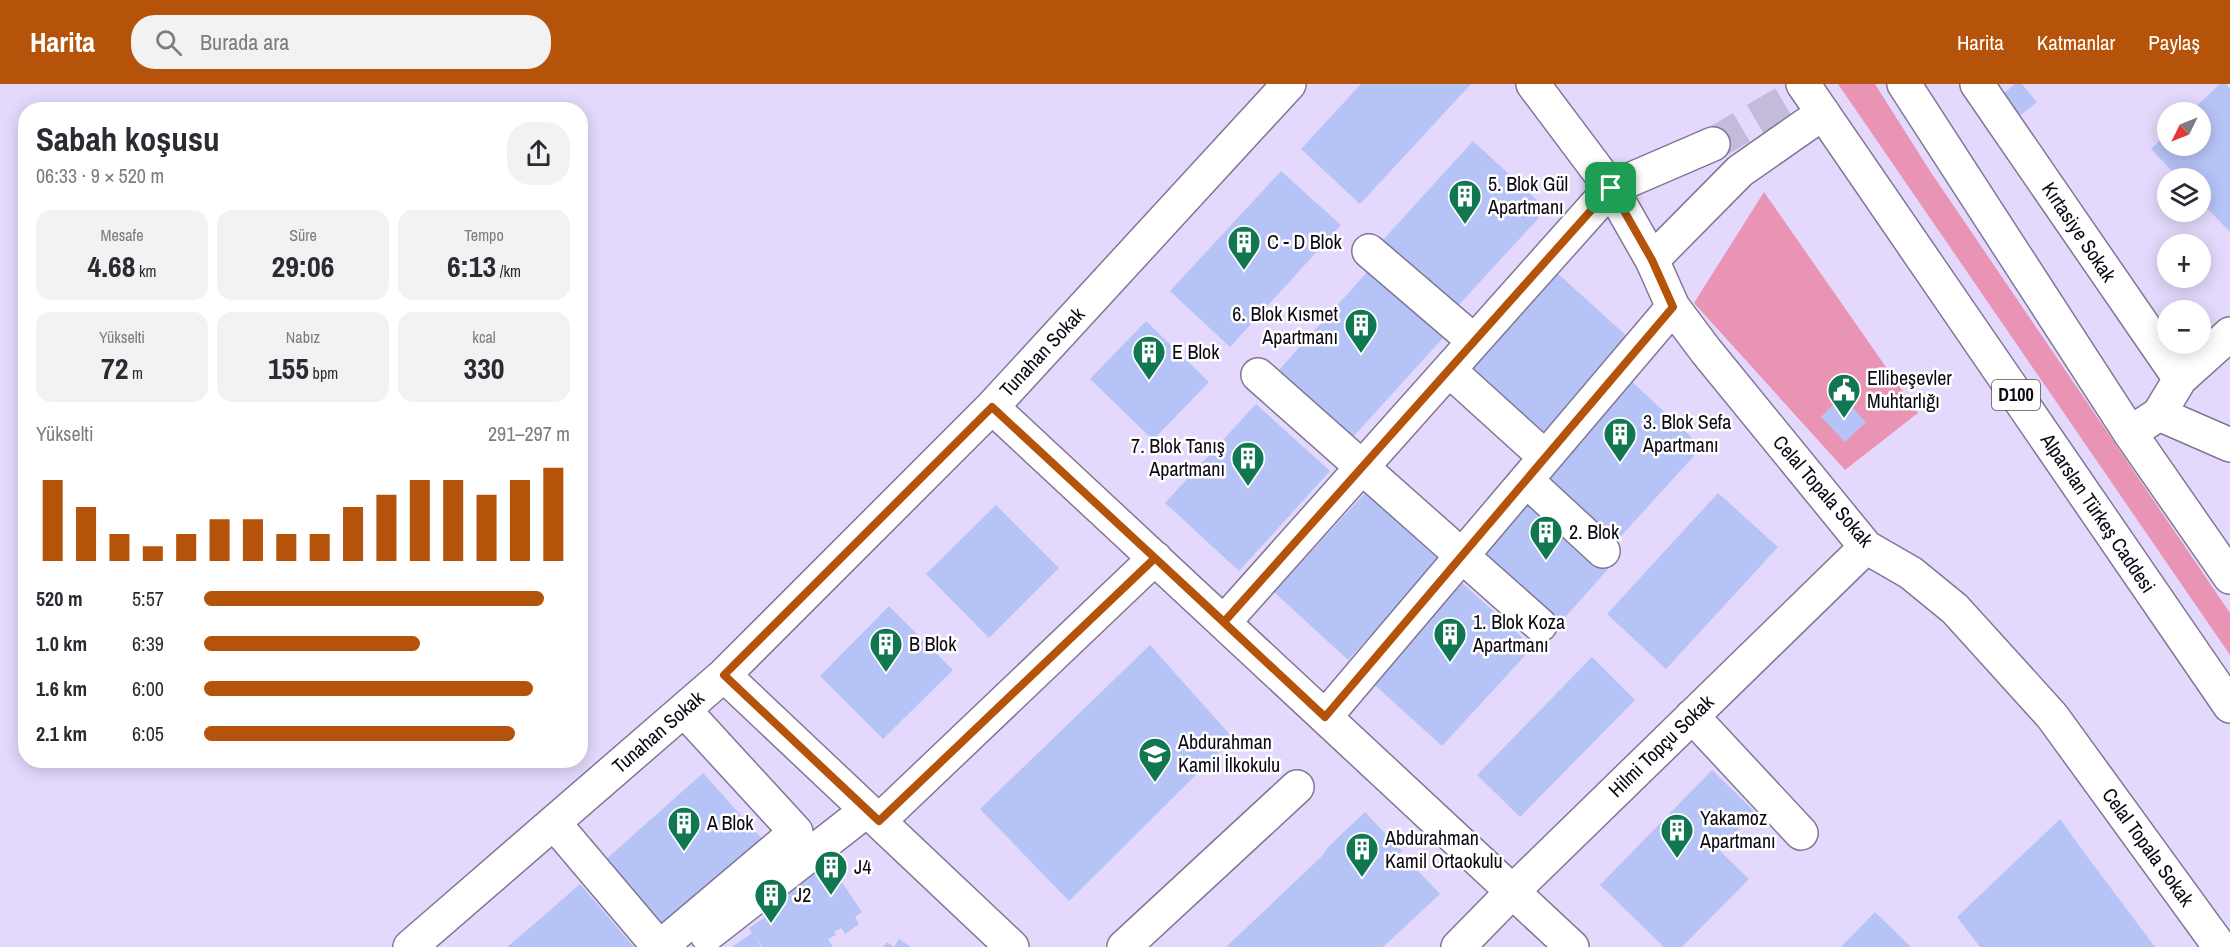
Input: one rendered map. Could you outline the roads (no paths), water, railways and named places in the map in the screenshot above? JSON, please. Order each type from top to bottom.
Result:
[{"type":"main road","name":"Tunahan Sokak","points":[[428,941],[554,823],[724,675],[992,407],[1289,84]]},
{"type":"main road","name":"Celal Topala Sokak","points":[[1533,84],[1611,188],[1652,260],[1673,307],[1706,351],[1866,547],[1911,573],[1955,609],[2052,716],[2220,947]]},
{"type":"main road","name":"Alparslan Türkeş Caddesi","points":[[1803,84],[2230,706]]},
{"type":"main road","points":[[1904,84],[2130,433],[2230,577]]},
{"type":"main road","name":"Kırtasiye Sokak","points":[[1977,84],[2180,380]]},
{"type":"main road","points":[[1652,260],[1740,171],[1823,113]]},
{"type":"main road","points":[[1224,622],[1611,188],[1713,144]]},
{"type":"main road","points":[[1370,251],[1474,341]]},
{"type":"main road","points":[[1325,717],[1673,307]]},
{"type":"main road","points":[[2130,433],[2159,414],[2180,380],[2230,334]]},
{"type":"main road","points":[[1449,370],[1603,551]]},
{"type":"main road","points":[[1258,375],[1540,625]]},
{"type":"main road","points":[[992,407],[1572,947]]},
{"type":"main road","points":[[2159,414],[2230,444]]},
{"type":"main road","name":"Hilmi Topçu Sokak","points":[[1458,947],[1866,547]]},
{"type":"main road","points":[[692,947],[873,815],[1155,558]]},
{"type":"main road","points":[[724,675],[1012,947]]},
{"type":"main road","points":[[554,823],[659,947],[796,832],[684,710]]},
{"type":"main road","points":[[1692,716],[1801,833]]},
{"type":"main road","points":[[1124,947],[1297,787]]},
{"type":"tunnel","points":[[1713,144],[1815,84]]},
{"type":"place","name":"5. Blok Gül Apartmanı","points":[[1465,225]]},
{"type":"place","name":"C - D Blok","points":[[1244,271]]},
{"type":"place","name":"6. Blok Kısmet Apartmanı","points":[[1361,354]]},
{"type":"place","name":"E Blok","points":[[1149,381]]},
{"type":"place","name":"Ellibeşevler Muhtarlığı","points":[[1844,419]]},
{"type":"place","name":"3. Blok Sefa Apartmanı","points":[[1620,463]]},
{"type":"place","name":"7. Blok Tanış Apartmanı","points":[[1248,487]]},
{"type":"place","name":"2. Blok","points":[[1546,561]]},
{"type":"place","name":"1. Blok Koza Apartmanı","points":[[1450,663]]},
{"type":"place","name":"B Blok","points":[[886,673]]},
{"type":"place","name":"Abdurahman Kamil İlkokulu","points":[[1155,783]]},
{"type":"place","name":"A Blok","points":[[684,852]]},
{"type":"place","name":"Yakamoz Apartmanı","points":[[1677,859]]},
{"type":"place","name":"Abdurahman Kamil Ortaokulu","points":[[1362,878]]},
{"type":"place","name":"J4","points":[[831,896]]},
{"type":"place","name":"J2","points":[[771,924]]}]
